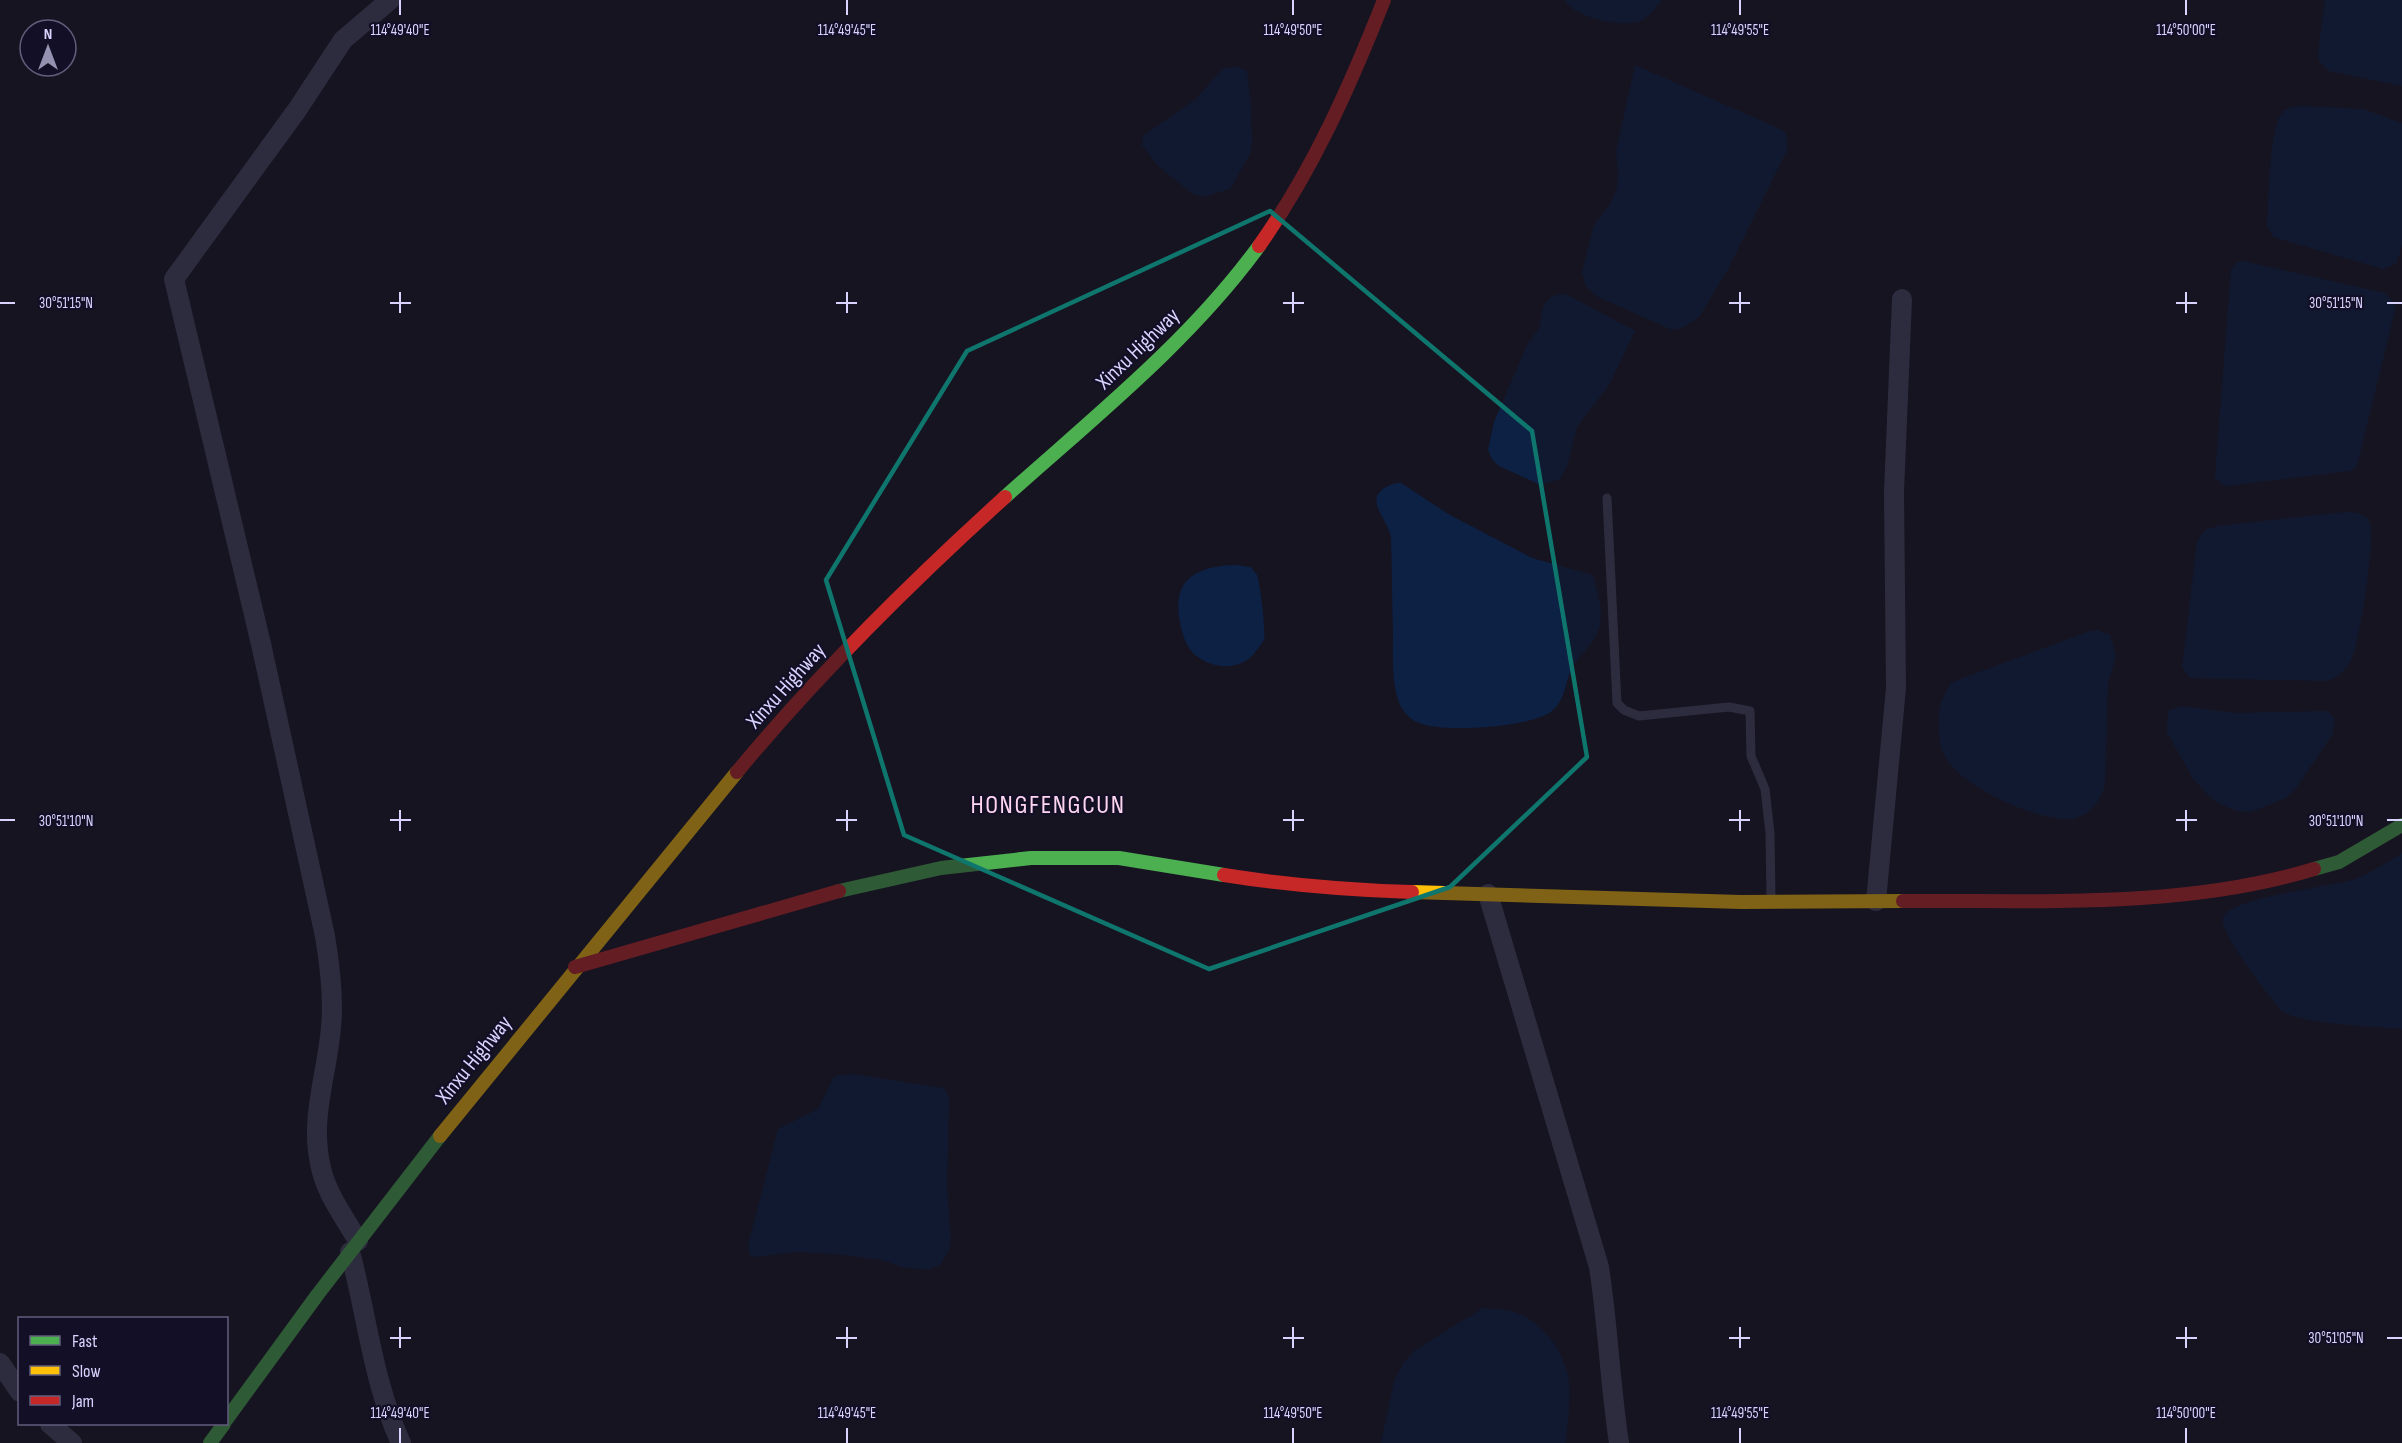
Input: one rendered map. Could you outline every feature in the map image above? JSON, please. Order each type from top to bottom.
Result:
[{"type":"street","points":[[390,0],[343,40],[297,111],[174,279],[261,644],[325,936],[331,978],[332,1008],[331,1029],[317,1108],[317,1150],[327,1189],[354,1246],[379,1380],[401,1443]]},
{"type":"street","name":"Xinxu Highway","points":[[228,1418],[354,1246],[438,1137],[732,774],[832,663],[941,555],[1139,378],[1179,338],[1246,261],[1299,186],[1347,89],[1384,0]]},
{"type":"street","points":[[1876,901],[1896,688],[1894,492],[1902,299]]},
{"type":"street","points":[[575,968],[864,884],[941,868],[1031,858],[1119,858],[1265,882],[1314,887],[1488,894],[1771,902],[2115,899],[2208,892],[2252,885],[2339,862],[2402,825]]},
{"type":"street","points":[[1488,894],[1599,1267],[1605,1302],[1606,1337],[1619,1443]]},
{"type":"street","points":[[0,1363],[18,1389]]},
{"type":"street","points":[[51,1425],[72,1443]]},
{"type":"street","name":"Xinxu Highway","points":[[210,1443],[223,1425]]},
{"type":"lane","points":[[1606,498],[1617,703],[1624,710],[1639,716],[1729,707],[1750,711],[1751,756],[1765,789],[1770,833],[1771,902]]},
{"type":"highlighted area","points":[[1270,211],[1532,431],[1587,757],[1450,887],[1209,969],[904,835],[826,580],[967,351]]},
{"type":"water","points":[[1564,0],[1662,0],[1651,13],[1638,22],[1620,23],[1587,16],[1569,6]]},
{"type":"water","points":[[2325,0],[2402,0],[2402,86],[2329,71],[2319,61]]},
{"type":"water","points":[[1635,65],[1782,130],[1786,134],[1788,148],[1728,269],[1699,317],[1682,328],[1672,330],[1598,297],[1586,287],[1582,273],[1594,225],[1612,201],[1617,187],[1616,151]]},
{"type":"water","points":[[1238,67],[1247,71],[1251,106],[1250,154],[1230,189],[1202,197],[1193,194],[1158,166],[1142,145],[1143,136],[1197,98],[1223,68]]},
{"type":"water","points":[[2292,107],[2363,109],[2402,123],[2402,246],[2396,264],[2383,269],[2273,237],[2267,225],[2274,133],[2284,111]]},
{"type":"water","points":[[2243,261],[2385,293],[2394,303],[2395,310],[2357,466],[2351,471],[2226,486],[2215,477],[2231,269],[2236,263]]},
{"type":"water","points":[[1566,294],[1635,331],[1609,385],[1577,427],[1567,466],[1560,479],[1541,485],[1499,466],[1492,459],[1488,450],[1494,422],[1527,345],[1539,328],[1547,300],[1556,295]]},
{"type":"water","points":[[1396,483],[1401,483],[1450,515],[1532,558],[1593,575],[1598,592],[1600,625],[1593,641],[1573,666],[1563,696],[1552,711],[1541,717],[1507,725],[1448,728],[1419,723],[1404,711],[1397,697],[1393,669],[1391,537],[1376,500],[1378,493]]},
{"type":"water","points":[[2345,512],[2365,516],[2369,521],[2371,547],[2358,635],[2351,661],[2343,671],[2327,681],[2190,678],[2182,667],[2197,542],[2205,530],[2218,526]]},
{"type":"water","points":[[1236,565],[1251,567],[1257,575],[1264,639],[1250,658],[1236,665],[1219,666],[1195,655],[1187,644],[1180,622],[1179,595],[1183,585],[1199,572],[1210,568]]},
{"type":"water","points":[[2097,630],[2110,635],[2116,656],[2108,683],[2105,784],[2101,796],[2090,810],[2079,817],[2070,819],[2033,813],[1986,792],[1957,771],[1947,760],[1940,743],[1939,710],[1952,682]]},
{"type":"water","points":[[2181,706],[2235,713],[2326,711],[2335,721],[2332,735],[2294,791],[2284,799],[2251,812],[2237,811],[2212,799],[2193,779],[2167,732],[2168,711]]},
{"type":"water","points":[[2402,853],[2402,1029],[2322,1022],[2292,1016],[2281,1011],[2237,951],[2224,926],[2223,918],[2229,911],[2262,898],[2358,878]]},
{"type":"water","points":[[852,1074],[944,1088],[949,1097],[947,1189],[951,1241],[941,1264],[928,1270],[902,1267],[882,1260],[836,1254],[794,1252],[754,1257],[750,1255],[748,1245],[778,1129],[818,1109],[834,1077]]},
{"type":"water","points":[[1483,1308],[1520,1314],[1538,1326],[1553,1342],[1564,1362],[1569,1383],[1566,1443],[1381,1443],[1394,1381],[1404,1362],[1414,1351]]},
{"type":"traffic: fast","points":[[1005,497],[1171,347],[1232,281],[1259,246]]},
{"type":"traffic: fast","points":[[2314,869],[2339,862],[2402,825]]},
{"type":"traffic: fast","points":[[839,891],[941,868],[1031,858],[1119,858],[1224,875]]},
{"type":"traffic: fast","points":[[228,1417],[318,1294],[440,1136]]},
{"type":"traffic: fast","points":[[210,1443],[223,1425]]},
{"type":"traffic: slow","points":[[440,1136],[737,772]]},
{"type":"traffic: slow","points":[[1412,892],[1741,902],[1903,901]]},
{"type":"traffic: jam","points":[[1259,246],[1297,188],[1329,127],[1384,0]]},
{"type":"traffic: jam","points":[[737,772],[800,699],[866,630],[1005,497]]},
{"type":"traffic: jam","points":[[1903,901],[2110,900],[2162,896],[2213,891],[2264,882],[2314,869]]},
{"type":"traffic: jam","points":[[1224,875],[1318,887],[1412,892]]},
{"type":"traffic: jam","points":[[575,967],[839,891]]},
{"type":"district","name":"HONGFENGCUN","points":[[1048,804]]}]
